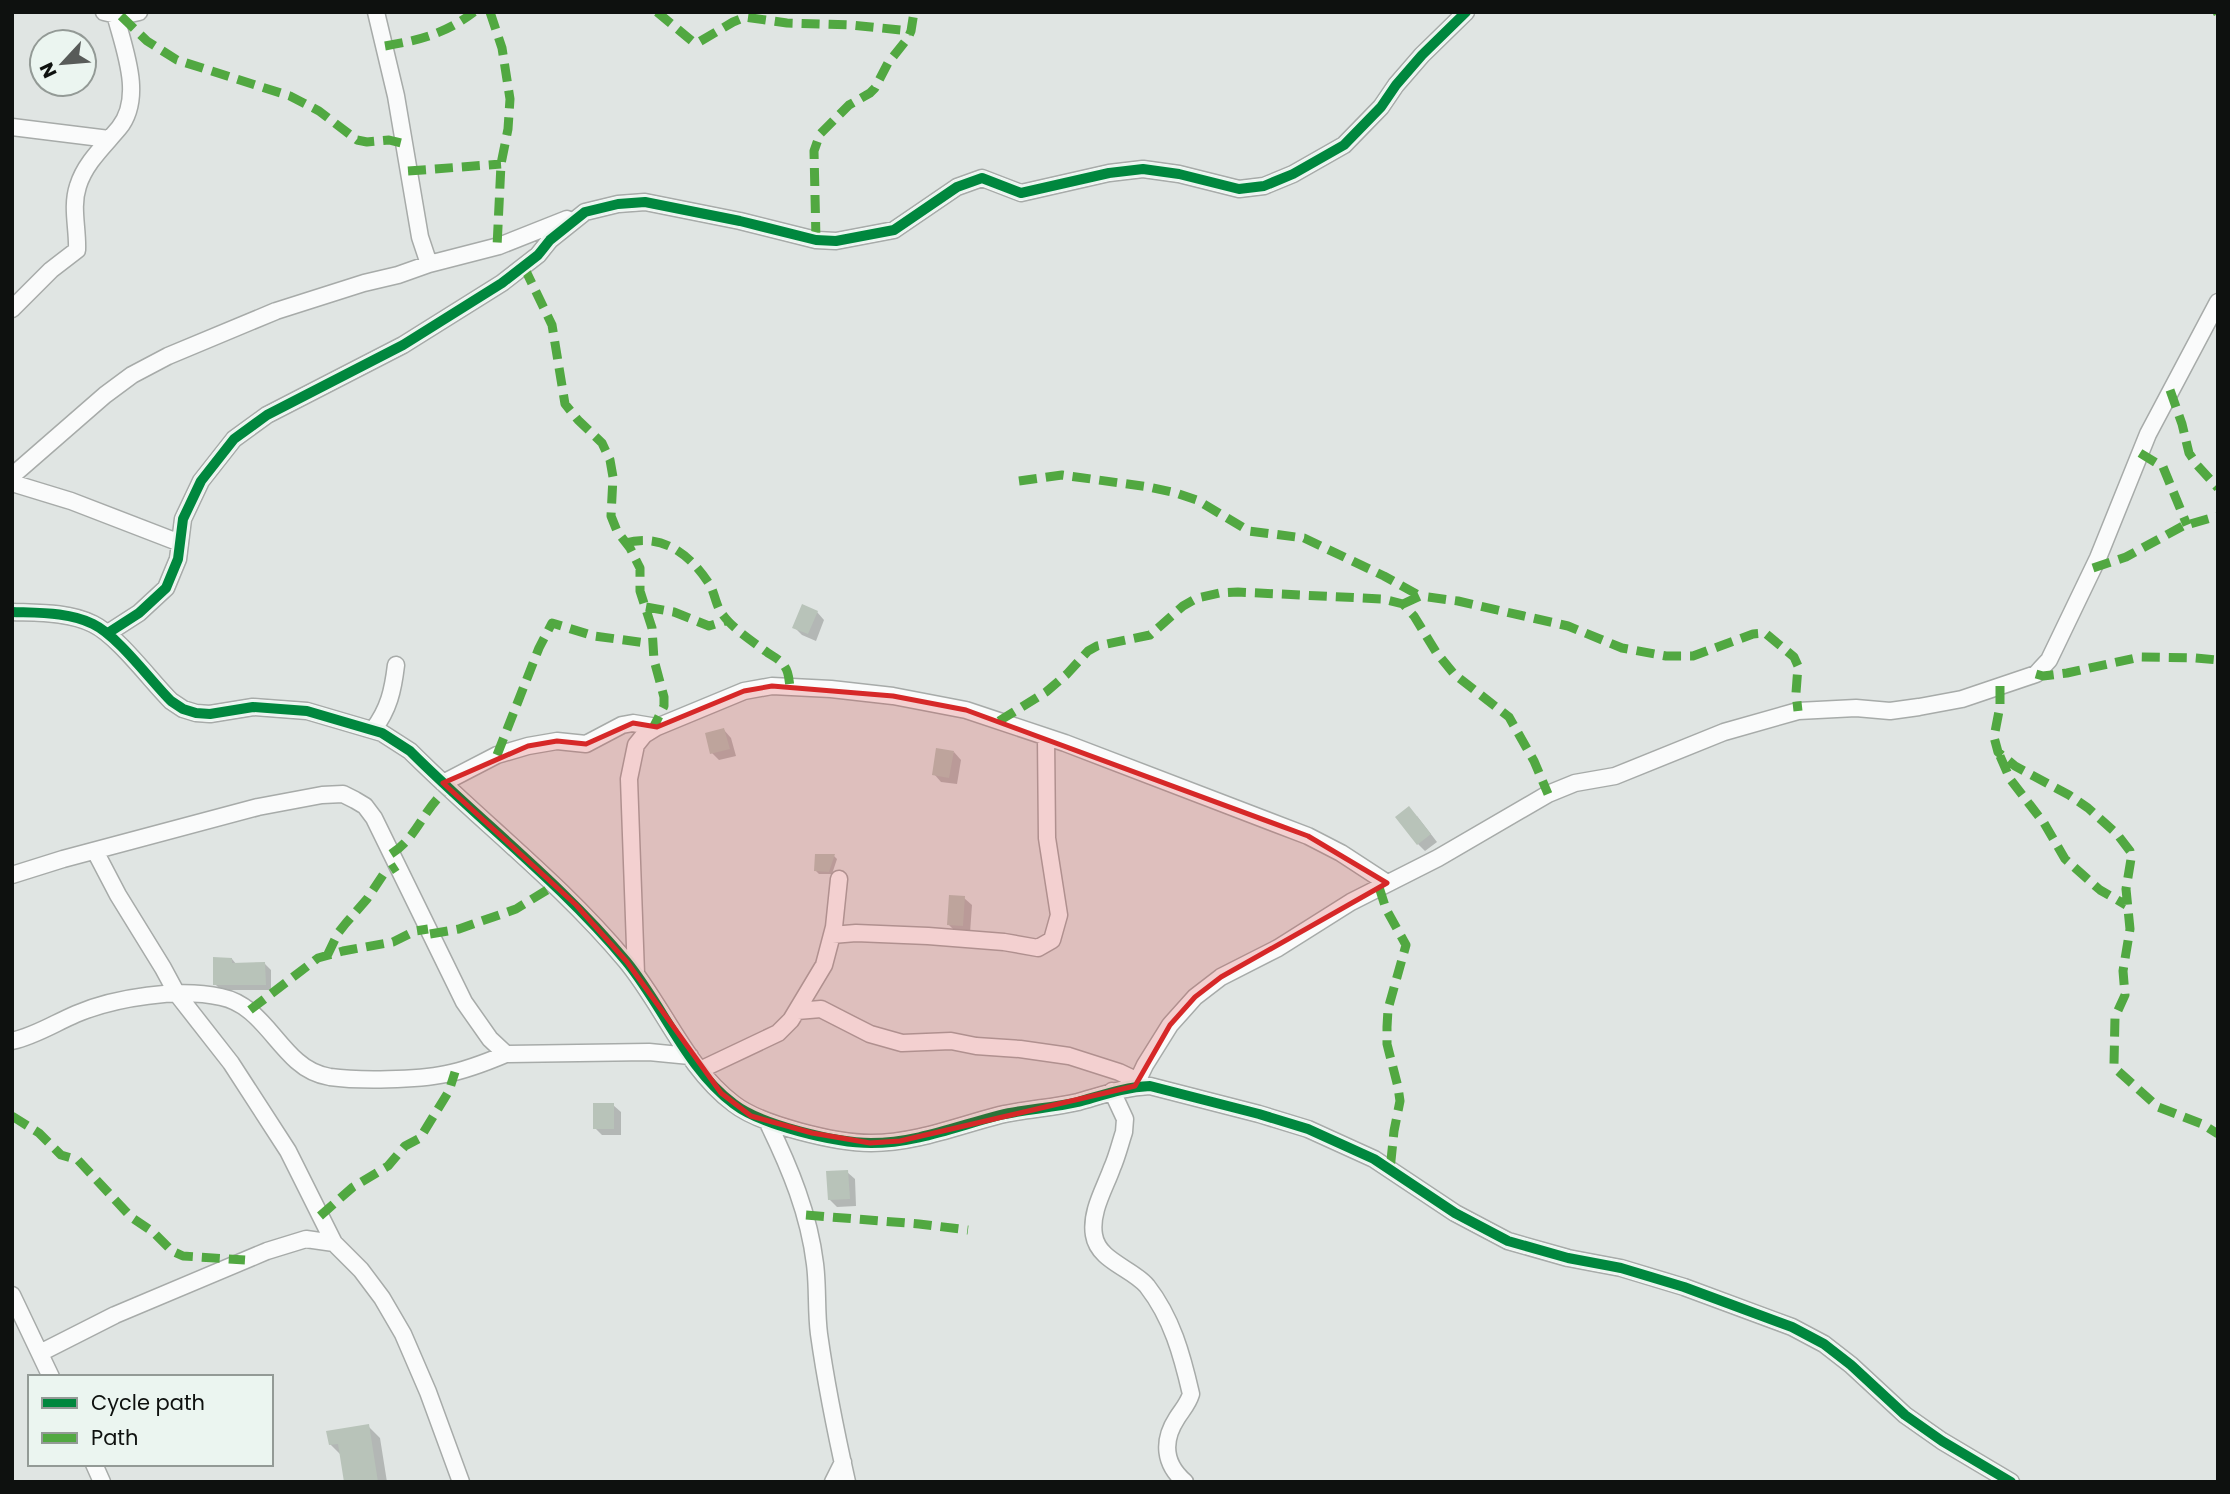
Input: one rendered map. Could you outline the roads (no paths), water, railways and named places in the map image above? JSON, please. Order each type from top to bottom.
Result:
[{"type":"street","points":[[110,13],[121,16],[139,12]]},
{"type":"street","points":[[376,12],[396,96],[420,237],[429,264]]},
{"type":"street","points":[[12,476],[105,395],[132,375],[167,356],[276,311],[429,264],[499,246],[584,212],[618,204],[645,202],[740,221],[804,238],[836,241],[894,230],[957,187],[982,178],[1021,193],[1109,173],[1143,169],[1179,173],[1239,189],[1264,186],[1303,169],[1344,145],[1381,107],[1422,55],[1466,12]]},
{"type":"street","points":[[12,309],[51,270],[77,250],[74,210],[78,186],[95,156],[127,115],[131,98],[129,74],[110,13]]},
{"type":"street","points":[[12,127],[109,139]]},
{"type":"street","points":[[108,633],[148,606],[166,588],[178,559],[183,519],[201,481],[234,439],[267,415],[403,345],[502,283],[538,256],[551,240],[584,212]]},
{"type":"street","points":[[1136,1084],[1170,1024],[1221,976],[1278,948],[1351,902],[1438,858],[1548,794],[1575,783],[1615,776],[1747,725],[1798,711],[1856,708],[1891,711],[1943,703],[2021,681],[2036,674],[2049,660],[2098,558],[2148,434],[2218,302]]},
{"type":"street","points":[[12,483],[71,501],[180,543]]},
{"type":"street","points":[[12,612],[50,613],[92,624],[108,633],[171,701],[183,709],[210,714],[253,707],[307,711],[382,733],[410,751],[576,905],[636,975],[701,1070],[721,1093],[751,1116],[768,1123],[870,1143],[928,1136],[1000,1115],[1072,1103],[1136,1084],[1259,1114],[1308,1129],[1374,1159],[1455,1213],[1508,1241],[1568,1258],[1621,1268],[1684,1287],[1792,1327],[1824,1343],[1881,1395],[1923,1428],[2011,1482]]},
{"type":"street","points":[[373,730],[384,716],[390,702],[396,665]]},
{"type":"street","points":[[636,975],[629,779],[636,745],[644,735],[657,727],[744,691],[772,686],[892,696],[966,710],[1046,737],[1308,836],[1341,853],[1387,883]]},
{"type":"street","points":[[443,783],[497,755],[528,746],[557,741],[586,744],[622,725],[633,723],[657,727]]},
{"type":"street","points":[[832,935],[856,933],[928,936],[1004,942],[1038,948],[1052,940],[1059,915],[1047,838],[1046,737]]},
{"type":"street","points":[[12,875],[258,807],[322,795],[343,794],[365,806],[374,818],[464,1002],[490,1039],[506,1054]]},
{"type":"street","points":[[95,850],[118,895],[177,994],[231,1063],[288,1151],[334,1243],[361,1270],[382,1298],[403,1334],[428,1392],[461,1482]]},
{"type":"street","points":[[701,1070],[778,1032],[791,1020],[824,965],[832,935],[839,879]]},
{"type":"street","points":[[12,1041],[100,1006],[128,999],[177,994],[220,996],[235,1001],[250,1010],[297,1062],[312,1072],[328,1077],[444,1075],[472,1068],[506,1054],[649,1052],[690,1056]]},
{"type":"street","points":[[797,1011],[821,1009],[870,1034],[902,1043],[951,1041],[1069,1056],[1119,1072],[1136,1084]]},
{"type":"street","points":[[1112,1091],[1125,1119],[1124,1132],[1094,1216],[1094,1235],[1100,1249],[1144,1282],[1160,1303],[1177,1340],[1191,1394],[1176,1419],[1166,1446],[1169,1462],[1185,1482]]},
{"type":"street","points":[[768,1123],[785,1159],[806,1215],[812,1240],[816,1268],[818,1330],[847,1482]]},
{"type":"street","points":[[40,1353],[115,1315],[256,1255],[306,1239],[334,1243]]},
{"type":"street","points":[[12,1295],[50,1375]]},
{"type":"street","points":[[833,1482],[843,1462]]},
{"type":"street","points":[[95,1466],[102,1482]]}]
